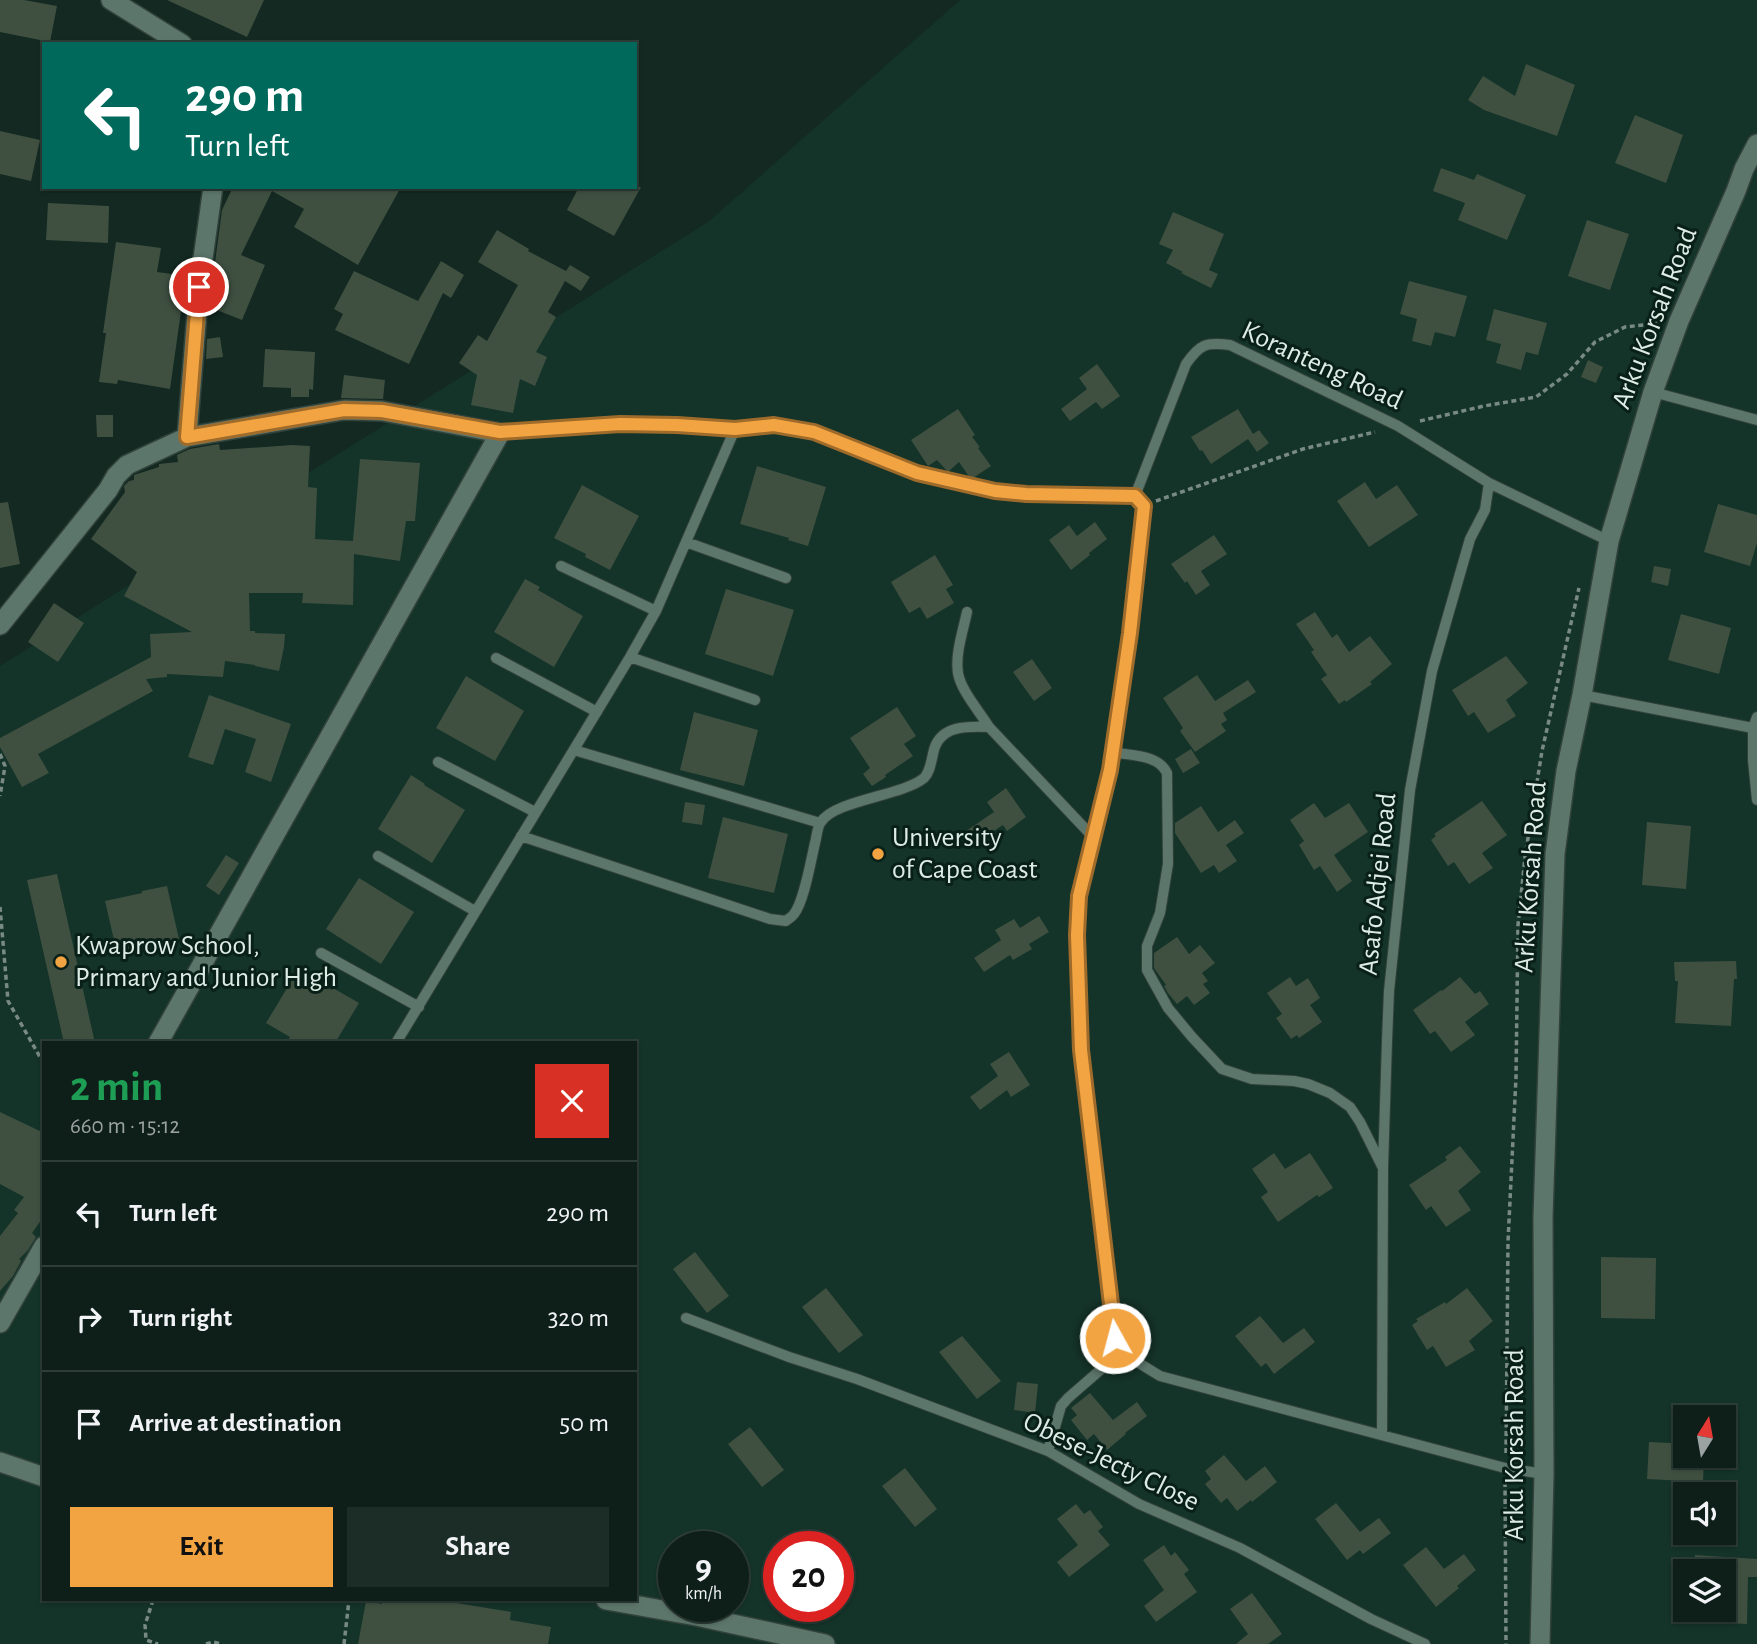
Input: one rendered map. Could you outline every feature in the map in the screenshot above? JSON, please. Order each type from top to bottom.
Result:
[{"type":"street","points":[[111,0],[179,42]]},
{"type":"street","name":"Arku Korsah Road","points":[[1541,1644],[1544,1474],[1543,1217],[1555,854],[1566,771],[1609,541],[1653,392],[1679,321],[1757,144]]},
{"type":"street","points":[[187,437],[199,287],[213,189]]},
{"type":"street","points":[[0,625],[108,490],[116,476],[127,465],[187,437],[344,410],[382,411],[500,432],[159,1041]]},
{"type":"street","points":[[0,1323],[42,1250]]},
{"type":"street","points":[[0,1462],[42,1476]]},
{"type":"street","points":[[612,1601],[825,1644]]},
{"type":"lane","name":"Koranteng Road","points":[[1135,496],[1186,364],[1197,349],[1214,343],[1230,345],[1398,426],[1489,483]]},
{"type":"lane","points":[[1653,392],[1757,420]]},
{"type":"lane","points":[[500,432],[620,424],[735,429],[774,425],[814,432],[917,473],[995,491],[1135,496],[1144,506],[1130,633],[1110,770],[1079,896],[1077,922],[1081,1050],[1115,1338],[1121,1352],[1160,1376],[1505,1468],[1544,1474]]},
{"type":"lane","points":[[397,1041],[656,611],[735,429]]},
{"type":"lane","points":[[1489,483],[1609,541]]},
{"type":"lane","name":"Asafo Adjei Road","points":[[1382,1436],[1383,1168],[1389,990],[1409,790],[1432,671],[1470,539],[1485,510],[1489,483]]},
{"type":"lane","points":[[686,542],[786,578]]},
{"type":"lane","points":[[561,566],[656,611]]},
{"type":"lane","points":[[967,612],[958,658],[961,683],[989,727],[1093,837]]},
{"type":"lane","points":[[630,657],[755,700]]},
{"type":"lane","points":[[496,658],[597,712]]},
{"type":"lane","points":[[1582,695],[1753,728]]},
{"type":"lane","points":[[1757,717],[1753,728],[1757,800]]},
{"type":"lane","points":[[522,836],[770,919],[786,921],[795,913],[801,899],[820,823],[834,811],[925,778],[931,767],[933,750],[946,734],[957,728],[989,727]]},
{"type":"lane","points":[[574,750],[820,823]]},
{"type":"lane","points":[[1112,752],[1157,760],[1164,766],[1167,774],[1168,864],[1160,913],[1147,946],[1146,960],[1147,970],[1168,1008],[1222,1069],[1252,1079],[1308,1084],[1330,1093],[1350,1107],[1383,1168]]},
{"type":"lane","points":[[438,762],[535,812]]},
{"type":"lane","points":[[378,856],[475,911]]},
{"type":"lane","points":[[321,953],[419,1007]]},
{"type":"lane","name":"Obese-Jecty Close","points":[[686,1318],[1048,1451],[1139,1504],[1240,1548],[1371,1619],[1426,1644]]},
{"type":"lane","points":[[1048,1451],[1061,1406],[1121,1352]]},
{"type":"path","points":[[1144,506],[1167,495],[1303,449],[1484,406],[1536,397],[1567,374],[1595,342],[1625,327],[1679,321]]},
{"type":"path","points":[[0,754],[5,766],[0,796]]},
{"type":"path","points":[[0,907],[8,1001],[42,1060]]},
{"type":"path","points":[[153,1601],[145,1625],[146,1640],[158,1644]]},
{"type":"path","points":[[344,1644],[349,1601]]},
{"type":"path","points":[[206,1644],[221,1644]]},
{"type":"shaded area","name":"University of Cape Coast","points":[[960,0],[1757,0],[1757,1644],[0,1644],[0,666],[708,222]]},
{"type":"building","points":[[0,0],[24,0],[57,6],[50,42],[0,32]]},
{"type":"building","points":[[167,0],[264,0],[247,37]]},
{"type":"building","points":[[1526,64],[1575,85],[1557,136],[1484,110],[1468,100],[1483,76],[1515,96]]},
{"type":"building","points":[[1635,115],[1683,135],[1666,183],[1615,163]]},
{"type":"building","points":[[0,131],[40,140],[31,181],[0,174]]},
{"type":"building","points":[[1441,168],[1474,180],[1477,174],[1526,195],[1507,240],[1458,220],[1465,203],[1433,191]]},
{"type":"building","points":[[641,187],[614,236],[567,210],[578,189]]},
{"type":"building","points":[[232,189],[400,189],[358,265],[294,227],[304,209],[272,191],[241,255],[265,265],[242,320],[214,309],[217,302],[210,300],[222,210]]},
{"type":"building","points":[[48,203],[109,206],[108,243],[46,240]]},
{"type":"building","points":[[1173,212],[1224,234],[1209,270],[1218,274],[1211,288],[1166,263],[1173,250],[1159,244]]},
{"type":"building","points":[[1587,220],[1629,234],[1610,290],[1568,276]]},
{"type":"building","points":[[497,230],[529,249],[528,251],[566,271],[570,265],[590,277],[581,291],[565,281],[548,312],[556,317],[536,352],[547,357],[535,386],[520,379],[513,413],[471,405],[477,375],[459,363],[478,335],[487,341],[518,285],[478,262]]},
{"type":"building","points":[[116,242],[161,248],[157,272],[186,276],[170,389],[118,380],[117,384],[99,382]]},
{"type":"building","points":[[441,261],[464,275],[451,298],[443,293],[409,364],[335,330],[343,314],[334,309],[354,271],[418,301]]},
{"type":"building","points":[[1409,281],[1467,296],[1455,337],[1435,332],[1431,346],[1412,341],[1417,319],[1400,314]]},
{"type":"building","points":[[1494,309],[1547,323],[1538,355],[1526,352],[1521,370],[1496,363],[1501,344],[1486,340]]},
{"type":"building","points":[[220,337],[223,357],[206,359],[207,339]]},
{"type":"building","points":[[265,349],[315,352],[313,390],[309,389],[309,397],[291,397],[291,388],[263,387]]},
{"type":"building","points":[[1588,360],[1603,367],[1596,383],[1581,377]]},
{"type":"building","points":[[1097,364],[1120,396],[1102,409],[1096,402],[1070,421],[1061,409],[1087,389],[1079,378]]},
{"type":"building","points":[[344,375],[385,380],[383,399],[341,398]]},
{"type":"building","points":[[958,409],[975,435],[972,437],[980,447],[978,448],[991,466],[973,478],[970,478],[959,462],[948,472],[937,460],[928,466],[911,440]]},
{"type":"building","points":[[1238,409],[1253,434],[1259,430],[1269,443],[1257,452],[1248,439],[1211,464],[1191,437]]},
{"type":"building","points":[[96,415],[113,415],[113,437],[97,437]]},
{"type":"building","points":[[219,444],[220,450],[310,446],[308,487],[317,488],[315,539],[353,541],[360,459],[420,463],[415,521],[406,521],[400,561],[354,554],[353,605],[302,603],[303,593],[249,593],[250,631],[285,634],[279,671],[225,661],[223,677],[167,674],[167,677],[146,679],[153,691],[38,754],[49,773],[22,787],[0,747],[0,738],[151,657],[150,634],[192,632],[124,596],[137,572],[91,539],[125,492],[124,486],[134,480],[134,475],[159,467],[159,464],[178,462],[177,455],[190,449]]},
{"type":"building","points":[[757,466],[826,487],[808,546],[740,524]]},
{"type":"building","points":[[1365,482],[1376,499],[1397,485],[1418,515],[1369,547],[1337,501]]},
{"type":"building","points":[[582,485],[639,516],[610,570],[554,538]]},
{"type":"building","points":[[8,502],[20,564],[0,568],[0,503]]},
{"type":"building","points":[[1718,504],[1757,515],[1757,543],[1750,566],[1704,552]]},
{"type":"building","points":[[1095,522],[1107,539],[1071,570],[1049,540],[1069,525],[1077,536]]},
{"type":"building","points":[[1214,535],[1227,554],[1201,571],[1210,585],[1196,595],[1171,564]]},
{"type":"building","points":[[935,555],[953,585],[946,589],[954,603],[927,619],[920,607],[909,613],[891,582]]},
{"type":"building","points":[[1654,566],[1671,569],[1668,586],[1651,582]]},
{"type":"building","points":[[525,579],[540,587],[538,590],[583,616],[554,667],[494,632]]},
{"type":"building","points":[[726,589],[794,610],[773,676],[705,654]]},
{"type":"building","points":[[54,603],[84,623],[58,662],[28,642]]},
{"type":"building","points":[[1315,612],[1332,638],[1337,634],[1349,652],[1370,636],[1392,664],[1370,682],[1372,684],[1346,702],[1345,700],[1339,704],[1321,679],[1327,675],[1296,624]]},
{"type":"building","points":[[1681,614],[1731,628],[1719,674],[1668,660]]},
{"type":"building","points":[[1506,656],[1528,683],[1506,700],[1516,716],[1488,733],[1474,712],[1468,716],[1452,690]]},
{"type":"building","points":[[1032,659],[1052,688],[1034,701],[1013,672]]},
{"type":"building","points":[[1197,675],[1215,701],[1248,680],[1256,692],[1223,713],[1227,720],[1221,724],[1226,731],[1195,752],[1180,731],[1183,728],[1163,698]]},
{"type":"building","points":[[466,676],[524,711],[495,761],[436,728]]},
{"type":"building","points":[[209,695],[291,724],[271,782],[245,772],[256,739],[225,729],[213,765],[188,757]]},
{"type":"building","points":[[897,707],[916,736],[904,744],[913,756],[872,786],[863,774],[870,768],[850,738]]},
{"type":"building","points":[[694,712],[758,730],[744,786],[680,770]]},
{"type":"building","points":[[1191,749],[1200,763],[1183,773],[1175,759]]},
{"type":"building","points":[[411,775],[465,810],[432,863],[378,829]]},
{"type":"building","points":[[1006,788],[1026,817],[1007,831],[1003,825],[974,844],[966,831],[994,812],[987,802]]},
{"type":"building","points":[[1482,801],[1507,835],[1482,853],[1493,868],[1469,884],[1454,862],[1448,866],[1431,840],[1436,836],[1434,834]]},
{"type":"building","points":[[685,802],[705,805],[702,825],[682,822]]},
{"type":"building","points":[[1314,803],[1325,818],[1349,803],[1368,832],[1334,855],[1352,881],[1337,892],[1320,866],[1314,870],[1299,845],[1304,841],[1290,820]]},
{"type":"building","points":[[1201,806],[1218,832],[1235,820],[1244,833],[1226,845],[1237,861],[1219,873],[1214,865],[1201,873],[1175,833],[1175,823]]},
{"type":"building","points":[[723,817],[788,834],[774,893],[708,878]]},
{"type":"building","points":[[1647,822],[1691,826],[1686,889],[1642,885]]},
{"type":"building","points":[[226,855],[239,863],[219,895],[206,886]]},
{"type":"building","name":"Kwaprow School, Primary and Junior High","points":[[57,874],[95,1041],[64,1041],[27,880]]},
{"type":"building","points":[[359,878],[414,912],[381,964],[326,929]]},
{"type":"building","points":[[167,886],[179,939],[117,953],[105,901]]},
{"type":"building","points":[[1039,916],[1049,932],[1029,944],[1032,949],[1013,960],[1010,955],[984,972],[974,958],[1001,940],[995,930],[1014,919],[1020,928]]},
{"type":"building","points":[[1177,937],[1189,954],[1200,945],[1215,963],[1202,973],[1208,981],[1203,984],[1210,993],[1194,1005],[1187,996],[1177,1004],[1154,968],[1154,953]]},
{"type":"building","points":[[1736,961],[1737,979],[1734,979],[1731,1026],[1675,1023],[1678,981],[1675,981],[1674,962]]},
{"type":"building","points":[[298,970],[359,1003],[336,1041],[287,1041],[290,1037],[266,1023]]},
{"type":"building","points":[[1290,977],[1296,986],[1308,978],[1320,998],[1310,1005],[1322,1022],[1299,1038],[1297,1035],[1291,1039],[1276,1018],[1282,1014],[1267,993]]},
{"type":"building","points":[[1460,977],[1475,994],[1480,991],[1489,1004],[1465,1022],[1475,1035],[1451,1052],[1435,1031],[1430,1034],[1413,1010]]},
{"type":"building","points":[[1009,1052],[1030,1085],[1011,1097],[1007,1090],[980,1110],[970,1097],[998,1076],[990,1064]]},
{"type":"building","points":[[0,1112],[42,1132],[42,1219],[32,1233],[36,1237],[19,1259],[21,1261],[13,1276],[0,1291],[0,1236],[18,1213],[14,1210],[24,1197],[0,1184]]},
{"type":"building","points":[[1460,1146],[1481,1172],[1458,1191],[1471,1210],[1446,1227],[1431,1206],[1426,1210],[1409,1185],[1447,1160],[1445,1157]]},
{"type":"building","points":[[1274,1153],[1285,1169],[1310,1153],[1333,1188],[1319,1197],[1317,1195],[1278,1222],[1261,1197],[1268,1192],[1252,1169]]},
{"type":"building","points":[[695,1252],[729,1296],[707,1313],[673,1269]]},
{"type":"building","points":[[1601,1257],[1656,1258],[1655,1319],[1601,1318]]},
{"type":"building","points":[[826,1288],[863,1335],[839,1353],[802,1307]]},
{"type":"building","points":[[1467,1288],[1493,1321],[1469,1341],[1475,1350],[1446,1367],[1433,1346],[1427,1350],[1412,1325],[1418,1321],[1416,1319],[1445,1302],[1446,1304]]},
{"type":"building","points":[[1260,1316],[1283,1343],[1304,1328],[1315,1342],[1274,1374],[1266,1363],[1261,1367],[1235,1336]]},
{"type":"building","points":[[962,1336],[1001,1381],[977,1399],[939,1352]]},
{"type":"building","points":[[1017,1382],[1038,1384],[1035,1413],[1014,1410]]},
{"type":"building","points":[[1090,1393],[1113,1420],[1137,1402],[1147,1416],[1107,1450],[1094,1434],[1087,1440],[1071,1420],[1077,1415],[1071,1408]]},
{"type":"building","points":[[1673,1408],[1673,1468],[1704,1468],[1703,1482],[1647,1479],[1649,1442],[1671,1443]]},
{"type":"building","points":[[750,1427],[784,1470],[762,1487],[728,1444]]},
{"type":"building","points":[[1224,1455],[1246,1481],[1265,1466],[1277,1482],[1237,1511],[1227,1498],[1221,1503],[1205,1484],[1211,1479],[1205,1471]]},
{"type":"building","points":[[905,1468],[937,1509],[915,1527],[882,1486]]},
{"type":"building","points":[[1336,1503],[1360,1532],[1379,1518],[1391,1533],[1363,1554],[1360,1550],[1347,1560],[1315,1519]]},
{"type":"building","points":[[1076,1504],[1084,1514],[1090,1510],[1103,1527],[1098,1531],[1110,1545],[1069,1577],[1057,1562],[1078,1545],[1057,1519]]},
{"type":"building","points":[[1164,1545],[1171,1556],[1175,1552],[1189,1570],[1184,1574],[1197,1592],[1156,1622],[1144,1606],[1164,1590],[1143,1560]]},
{"type":"building","points":[[1426,1547],[1444,1569],[1464,1554],[1476,1570],[1436,1607],[1403,1565]]},
{"type":"building","points":[[1695,1555],[1757,1559],[1757,1577],[1748,1577],[1747,1624],[1724,1623],[1736,1622],[1736,1559],[1695,1559]]},
{"type":"building","points":[[1252,1593],[1282,1634],[1268,1644],[1236,1644],[1248,1634],[1230,1609]]},
{"type":"building","points":[[366,1601],[382,1604],[383,1601],[444,1601],[511,1612],[510,1620],[551,1627],[548,1644],[358,1644]]},
{"type":"place","name":"University of Cape Coast","points":[[878,854]]},
{"type":"place","name":"Kwaprow School, Primary and Junior High","points":[[61,962]]},
{"type":"route","points":[[199,287],[187,437],[344,410],[382,411],[500,432],[620,424],[735,429],[774,425],[814,432],[917,473],[995,491],[1135,496],[1144,506],[1130,633],[1110,770],[1079,896],[1077,935],[1081,1050],[1115,1338]]}]
